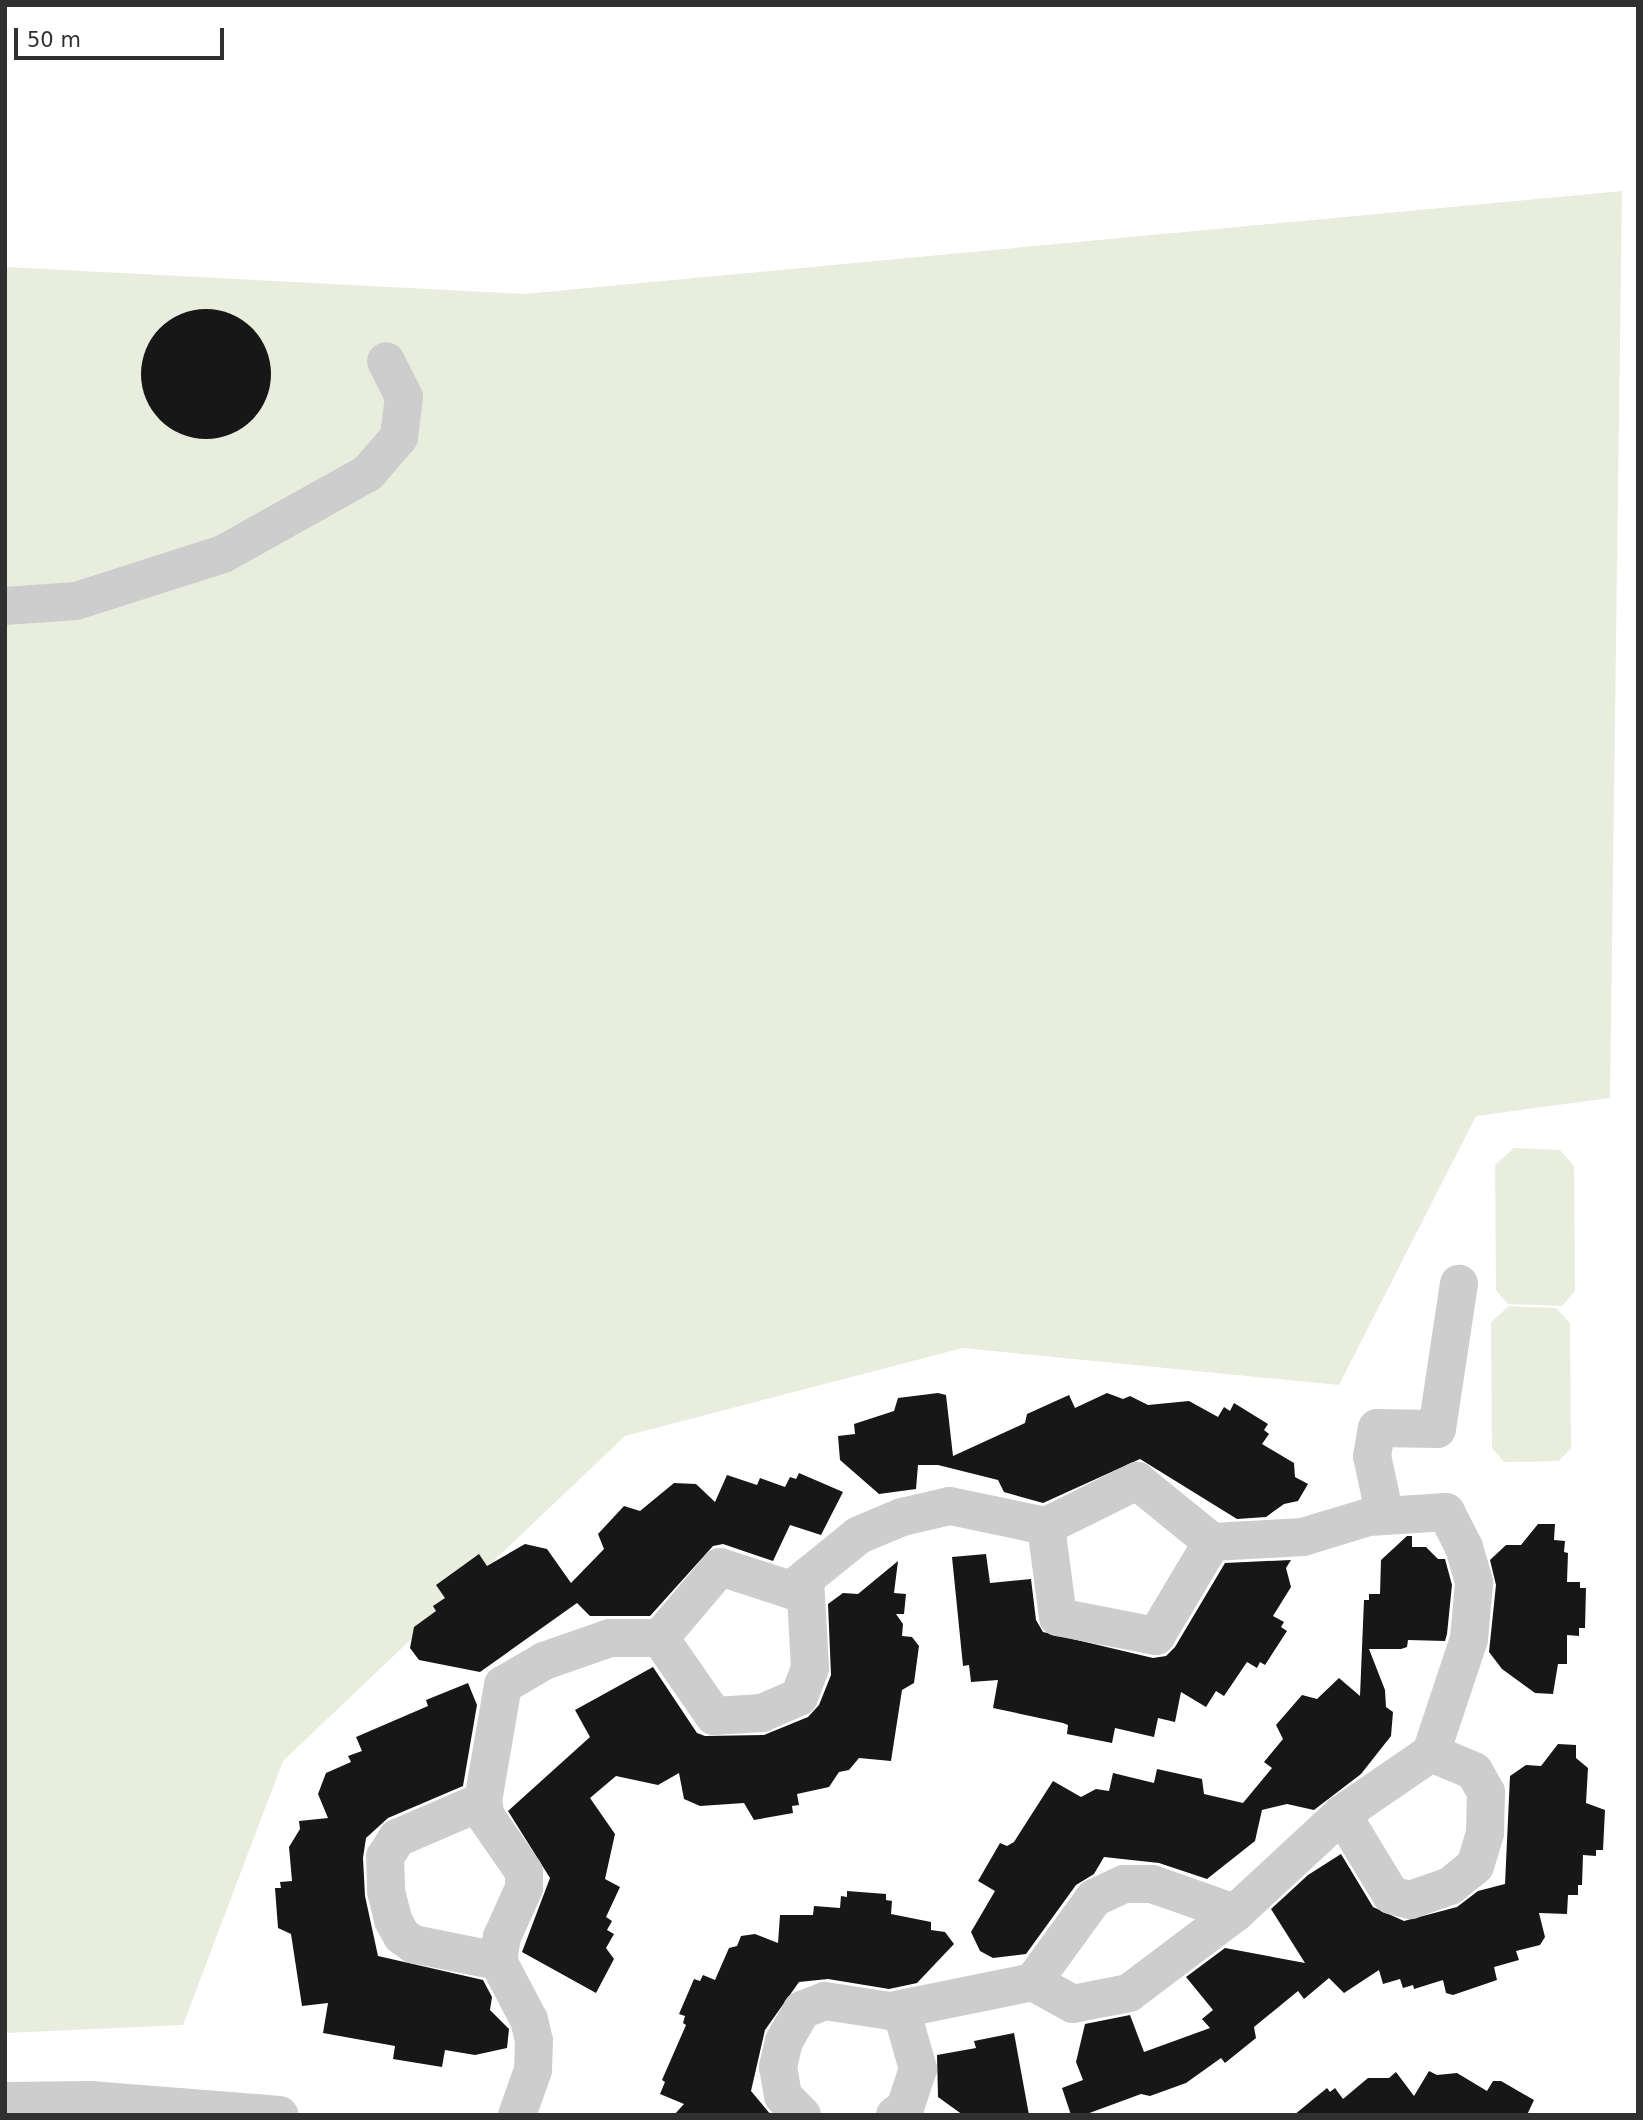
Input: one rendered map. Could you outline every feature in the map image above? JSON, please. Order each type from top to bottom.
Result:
[{"type":"street","points":[[5,606],[76,601],[223,554],[369,473],[399,437],[404,397],[386,361]]},
{"type":"street","points":[[1377,1517],[1372,1456],[1377,1428],[1437,1429],[1459,1284]]},
{"type":"street","points":[[517,2115],[533,2070],[534,2041],[529,2020],[498,1961],[502,1937],[524,1888],[524,1872],[486,1817],[483,1801],[503,1685],[544,1661],[610,1638],[660,1638],[720,1567],[791,1590],[859,1535],[902,1517],[950,1506],[1046,1526],[1137,1481],[1212,1542],[1304,1537],[1377,1517],[1446,1512],[1464,1547],[1474,1583],[1469,1639],[1431,1753],[1342,1814],[1235,1913],[1129,1993],[1073,2004],[1033,1982],[901,2009],[825,2001],[802,2010],[784,2041],[778,2067],[783,2096],[802,2115]]},
{"type":"street","points":[[1046,1526],[1058,1617],[1156,1636],[1212,1542]]},
{"type":"street","points":[[660,1638],[714,1716],[762,1713],[799,1696],[810,1668],[805,1579]]},
{"type":"street","points":[[1342,1814],[1391,1895],[1410,1900],[1450,1886],[1475,1866],[1485,1833],[1486,1792],[1474,1771],[1431,1753]]},
{"type":"street","points":[[483,1801],[397,1839],[386,1857],[386,1891],[397,1928],[414,1944],[498,1961]]},
{"type":"street","points":[[1033,1982],[1094,1898],[1124,1884],[1152,1884],[1235,1913]]},
{"type":"street","points":[[895,2115],[905,2108],[918,2069],[901,2009]]},
{"type":"street","points":[[5,2101],[90,2100],[279,2115]]},
{"type":"shaded area","points":[[1622,191],[1610,1098],[1476,1116],[1339,1385],[963,1348],[625,1436],[283,1761],[183,2025],[5,2033],[5,267],[524,294]]},
{"type":"shaded area","points":[[1514,1148],[1560,1150],[1574,1166],[1575,1291],[1562,1306],[1508,1304],[1496,1290],[1495,1165]]},
{"type":"shaded area","points":[[1509,1306],[1556,1308],[1570,1323],[1571,1448],[1559,1461],[1504,1462],[1492,1448],[1491,1322]]},
{"type":"building","points":[[206,309],[231,314],[252,328],[266,349],[271,374],[266,399],[252,420],[231,434],[206,439],[181,434],[160,420],[146,399],[141,374],[146,349],[160,328],[181,314]]},
{"type":"building","points":[[938,1393],[946,1395],[953,1456],[1025,1423],[1027,1414],[1069,1395],[1075,1408],[1107,1393],[1123,1399],[1130,1396],[1148,1405],[1189,1401],[1218,1417],[1224,1407],[1230,1411],[1234,1403],[1268,1424],[1264,1430],[1269,1434],[1262,1444],[1294,1463],[1295,1477],[1308,1484],[1298,1501],[1284,1504],[1266,1517],[1237,1519],[1140,1459],[1043,1503],[1004,1492],[998,1480],[938,1465],[918,1465],[916,1489],[879,1494],[840,1460],[838,1436],[855,1434],[854,1424],[894,1411],[898,1398]]},
{"type":"building","points":[[799,1473],[843,1492],[821,1535],[790,1525],[773,1561],[723,1544],[713,1546],[650,1616],[590,1616],[577,1603],[480,1672],[419,1660],[410,1648],[414,1627],[436,1611],[433,1606],[445,1598],[436,1585],[479,1554],[487,1566],[525,1544],[547,1549],[571,1583],[604,1549],[598,1534],[624,1506],[640,1511],[674,1483],[696,1484],[715,1502],[727,1475],[757,1485],[760,1478],[785,1487],[790,1477],[796,1479]]},
{"type":"building","points":[[1538,1524],[1555,1524],[1554,1540],[1565,1541],[1564,1552],[1568,1553],[1567,1582],[1580,1582],[1580,1588],[1586,1588],[1585,1628],[1579,1628],[1579,1636],[1567,1635],[1567,1664],[1558,1664],[1553,1694],[1535,1693],[1502,1669],[1489,1652],[1496,1585],[1490,1560],[1506,1545],[1521,1545]]},
{"type":"building","points":[[1407,1536],[1412,1536],[1412,1547],[1426,1547],[1438,1559],[1445,1559],[1452,1585],[1447,1634],[1445,1641],[1408,1640],[1407,1647],[1401,1649],[1369,1649],[1385,1690],[1386,1707],[1393,1712],[1391,1736],[1361,1774],[1314,1810],[1287,1804],[1262,1810],[1255,1841],[1207,1879],[1159,1863],[1104,1857],[1094,1874],[1076,1885],[1026,1954],[993,1958],[980,1951],[971,1932],[995,1891],[978,1881],[1000,1843],[1007,1846],[1014,1842],[1053,1781],[1081,1797],[1096,1789],[1109,1791],[1113,1773],[1154,1783],[1157,1769],[1202,1779],[1204,1794],[1243,1803],[1272,1768],[1264,1762],[1283,1739],[1276,1725],[1302,1695],[1317,1699],[1339,1678],[1360,1696],[1364,1600],[1369,1600],[1369,1594],[1380,1594],[1381,1560]]},
{"type":"building","points":[[986,1554],[990,1583],[1031,1579],[1036,1620],[1043,1632],[1153,1658],[1166,1656],[1175,1647],[1225,1563],[1291,1560],[1286,1568],[1291,1587],[1273,1616],[1284,1622],[1281,1627],[1287,1631],[1265,1665],[1260,1662],[1257,1668],[1247,1662],[1224,1696],[1216,1691],[1206,1707],[1181,1692],[1175,1722],[1158,1718],[1154,1737],[1115,1728],[1112,1743],[1067,1734],[1068,1725],[1063,1723],[993,1708],[998,1680],[971,1682],[969,1665],[963,1666],[952,1557]]},
{"type":"building","points":[[898,1561],[894,1593],[906,1594],[904,1614],[896,1614],[903,1624],[902,1636],[912,1637],[919,1646],[914,1683],[902,1690],[891,1761],[859,1758],[849,1770],[839,1772],[829,1787],[797,1794],[799,1805],[792,1806],[793,1813],[754,1820],[744,1803],[700,1806],[684,1799],[679,1773],[658,1785],[616,1776],[590,1798],[615,1834],[605,1879],[620,1887],[606,1917],[612,1921],[607,1930],[614,1934],[606,1948],[614,1959],[596,1993],[522,1952],[550,1878],[508,1811],[590,1737],[575,1710],[653,1667],[697,1733],[705,1736],[764,1735],[808,1717],[819,1705],[831,1675],[828,1604],[843,1593],[858,1594]]},
{"type":"building","points":[[468,1683],[477,1705],[463,1786],[388,1818],[366,1838],[363,1858],[365,1896],[378,1956],[483,1980],[492,1997],[490,2010],[509,2029],[507,2048],[475,2055],[445,2050],[442,2067],[393,2059],[395,2046],[323,2033],[328,2003],[302,2006],[291,1934],[278,1928],[275,1888],[281,1888],[280,1882],[292,1881],[289,1847],[300,1829],[299,1821],[328,1818],[318,1794],[326,1773],[351,1762],[348,1756],[362,1751],[356,1737],[428,1706],[426,1700]]},
{"type":"building","points":[[1558,1744],[1576,1745],[1576,1758],[1588,1768],[1586,1803],[1605,1810],[1603,1850],[1596,1850],[1596,1856],[1583,1855],[1582,1885],[1578,1885],[1578,1895],[1568,1895],[1567,1914],[1539,1913],[1545,1937],[1540,1945],[1516,1951],[1519,1960],[1494,1967],[1497,1980],[1453,1995],[1446,1993],[1443,1980],[1414,1989],[1413,1985],[1403,1988],[1400,1979],[1383,1984],[1379,1970],[1344,1993],[1329,1978],[1304,1999],[1298,1991],[1254,2027],[1256,2038],[1225,2063],[1221,2058],[1186,2083],[1150,2096],[1141,2094],[1084,2115],[1071,2115],[1062,2088],[1083,2080],[1076,2062],[1085,2024],[1130,2015],[1144,2052],[1210,2028],[1202,2019],[1213,2010],[1186,1977],[1225,1948],[1305,1963],[1271,1909],[1308,1875],[1341,1854],[1373,1907],[1404,1921],[1457,1907],[1478,1891],[1505,1884],[1510,1776],[1526,1765],[1541,1766]]},
{"type":"building","points":[[847,1891],[886,1894],[886,1900],[892,1901],[891,1914],[931,1922],[931,1930],[945,1932],[954,1944],[917,1983],[889,1989],[828,1979],[799,1982],[765,2030],[751,2091],[771,2115],[674,2115],[684,2104],[660,2094],[665,2082],[662,2080],[686,2025],[683,2023],[685,2016],[679,2014],[694,1979],[700,1981],[703,1975],[715,1980],[729,1948],[737,1946],[741,1936],[755,1934],[778,1943],[780,1915],[813,1915],[814,1906],[840,1908],[841,1896],[847,1897]]},
{"type":"building","points":[[1014,2033],[1029,2115],[963,2115],[938,2097],[937,2055],[976,2048],[974,2041]]},
{"type":"building","points":[[1429,2071],[1437,2075],[1457,2073],[1487,2091],[1493,2081],[1501,2081],[1534,2100],[1527,2115],[1294,2115],[1327,2088],[1330,2092],[1335,2088],[1343,2099],[1368,2078],[1389,2078],[1396,2072],[1414,2096]]}]
